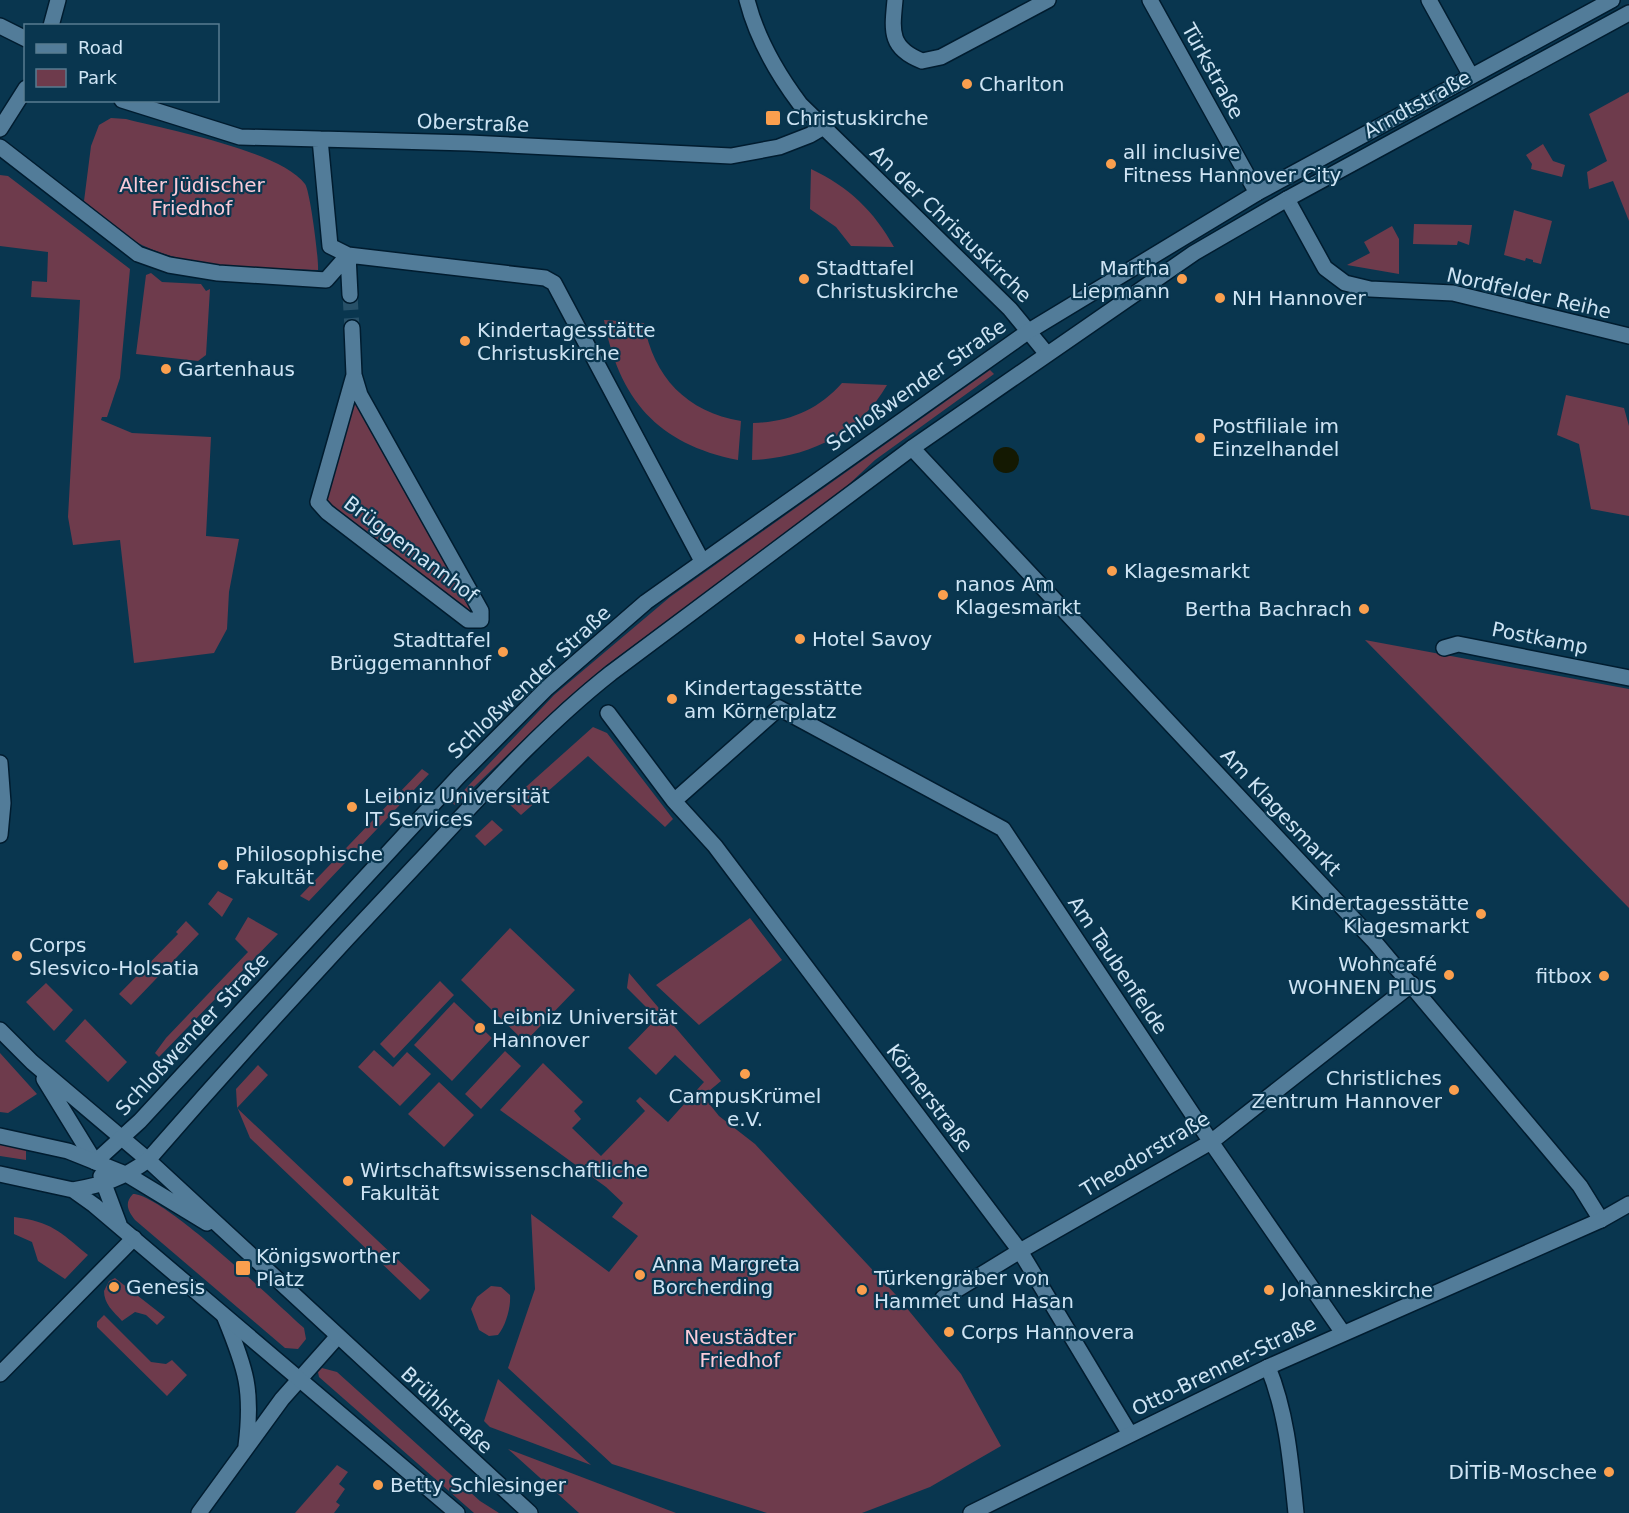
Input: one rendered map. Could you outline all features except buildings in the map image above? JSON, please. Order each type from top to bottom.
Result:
[{"type":"street","points":[[52,24],[58,0]]},
{"type":"street","name":"An der Christuskirche","points":[[747,0],[765,50],[780,78],[822,128],[1010,309],[1047,354]]},
{"type":"street","points":[[895,0],[895,40],[910,57],[922,61],[941,57],[1048,0]]},
{"type":"street","name":"Türkstraße","points":[[1150,0],[1257,193]]},
{"type":"street","points":[[1429,0],[1471,76]]},
{"type":"street","name":"Arndtstraße","points":[[1029,331],[1257,193],[1612,0]]},
{"type":"street","name":"Arndtstraße","points":[[1047,354],[1194,253],[1287,199],[1629,13]]},
{"type":"street","points":[[0,26],[24,38]]},
{"type":"street","points":[[0,129],[24,91]]},
{"type":"street","name":"Oberstraße","points":[[128,102],[240,137],[469,143],[731,156],[779,147],[822,128]]},
{"type":"street","points":[[320,140],[330,246],[348,255],[545,278],[554,283],[702,561]]},
{"type":"street","points":[[0,147],[138,254],[169,265],[218,273],[326,280],[348,255]]},
{"type":"street","name":"Nordfelder Reihe","points":[[1287,199],[1325,268],[1345,284],[1370,289],[1453,294],[1629,336]]},
{"type":"street","points":[[348,255],[350,295]]},
{"type":"street","name":"Brüggemannhof","points":[[352,328],[354,375],[360,395],[481,611],[481,620],[468,620],[327,512],[318,502],[354,375]]},
{"type":"street","name":"Schloßwender Straße","points":[[123,1139],[459,776],[589,650],[646,602],[702,561],[1029,331]]},
{"type":"street","points":[[0,1174],[73,1190],[104,1184],[128,1175],[148,1160],[264,1027],[473,805],[591,689],[912,448],[1047,354]]},
{"type":"street","name":"Am Klagesmarkt","points":[[912,448],[1412,984],[1580,1186],[1601,1220]]},
{"type":"street","name":"Postkamp","points":[[1444,648],[1458,644],[1629,678]]},
{"type":"street","name":"Am Taubenfelde","points":[[674,801],[779,708],[1003,829],[1211,1142],[1343,1333]]},
{"type":"street","name":"Körnerstraße","points":[[608,713],[674,801],[714,846],[1020,1251],[1130,1434]]},
{"type":"street","points":[[0,763],[3,803],[0,835]]},
{"type":"street","name":"Theodorstraße","points":[[943,1298],[1020,1251],[1211,1142],[1412,984]]},
{"type":"street","points":[[0,1030],[32,1062],[148,1160],[240,1243],[338,1336],[298,1380],[199,1513]]},
{"type":"street","points":[[32,1062],[95,1162],[119,1225]]},
{"type":"street","points":[[0,1136],[68,1151],[128,1175],[240,1243]]},
{"type":"street","points":[[95,1162],[123,1139]]},
{"type":"street","points":[[73,1190],[119,1225],[225,1318],[457,1513]]},
{"type":"street","name":"Otto-Brenner-Straße","points":[[971,1513],[1268,1367],[1601,1220],[1629,1204]]},
{"type":"street","points":[[0,1374],[134,1238]]},
{"type":"street","points":[[225,1318],[249,1382],[250,1414],[246,1449]]},
{"type":"street","name":"Brühlstraße","points":[[338,1336],[530,1513]]},
{"type":"street","points":[[1268,1367],[1279,1394],[1296,1513]]},
{"type":"green space","points":[[1629,92],[1629,221],[1613,181],[1589,189],[1587,172],[1607,161],[1589,114]]},
{"type":"green space","name":"Alter Jüdischer Friedhof","points":[[111,118],[126,119],[222,143],[273,161],[292,172],[305,184],[307,189],[314,226],[318,270],[201,263],[155,251],[121,232],[84,201],[91,146],[99,125]]},
{"type":"green space","points":[[1543,144],[1553,161],[1565,165],[1562,177],[1531,169],[1532,164],[1526,155]]},
{"type":"green space","points":[[811,169],[849,192],[859,201],[878,222],[894,247],[851,246],[836,227],[810,209]]},
{"type":"green space","points":[[0,175],[8,176],[130,269],[120,378],[107,417],[102,417],[101,420],[132,433],[211,437],[206,536],[239,539],[229,592],[227,629],[214,653],[134,663],[120,540],[73,545],[68,517],[80,300],[31,297],[32,281],[47,282],[48,252],[0,246]]},
{"type":"green space","points":[[1514,210],[1552,221],[1541,264],[1526,258],[1525,261],[1504,255]]},
{"type":"green space","points":[[1414,224],[1472,225],[1469,245],[1458,241],[1457,245],[1413,244]]},
{"type":"green space","points":[[1392,226],[1399,239],[1399,274],[1347,265],[1370,253],[1364,242]]},
{"type":"green space","points":[[151,273],[162,282],[201,284],[206,291],[210,289],[206,355],[198,361],[136,354],[146,275]]},
{"type":"green space","points":[[604,320],[644,323],[655,360],[676,389],[704,409],[741,421],[738,460],[710,453],[685,442],[664,430],[646,414],[620,373]]},
{"type":"green space","points":[[990,370],[994,374],[875,460],[833,499],[604,667],[562,703],[455,805],[452,803],[554,695],[670,597]]},
{"type":"green space","points":[[354,375],[481,620],[327,512],[320,490]]},
{"type":"green space","points":[[842,383],[887,385],[862,417],[830,440],[792,454],[752,460],[753,423],[779,420],[802,413],[823,400]]},
{"type":"green space","points":[[1566,395],[1624,408],[1629,426],[1629,516],[1591,509],[1579,444],[1557,435]]},
{"type":"green space","points":[[1365,640],[1629,689],[1629,908]]},
{"type":"green space","points":[[593,727],[607,733],[673,819],[665,827],[588,756],[521,815],[508,803]]},
{"type":"green space","points":[[422,769],[429,774],[309,901],[300,896]]},
{"type":"green space","points":[[492,820],[503,830],[485,846],[475,836]]},
{"type":"green space","points":[[218,891],[233,899],[222,917],[208,904]]},
{"type":"green space","points":[[248,917],[278,934],[159,1057],[155,1053],[166,1038],[248,952],[235,939]]},
{"type":"green space","points":[[750,918],[782,960],[699,1025],[656,985]]},
{"type":"green space","points":[[186,921],[199,934],[131,1005],[119,994],[178,934],[176,932]]},
{"type":"green space","points":[[510,928],[575,990],[525,1042],[461,980]]},
{"type":"green space","name":"Neustädter Friedhof","points":[[629,973],[721,1081],[703,1096],[719,1116],[755,1144],[896,1295],[961,1374],[1001,1446],[930,1487],[862,1513],[767,1513],[612,1464],[508,1368],[535,1289],[531,1214],[609,1272],[638,1236],[612,1217],[623,1203],[606,1187],[500,1110],[543,1063],[583,1102],[574,1111],[581,1119],[572,1128],[601,1156],[645,1111],[636,1101],[640,1097],[668,1122],[704,1082],[675,1055],[656,1075],[628,1048],[657,1018],[627,988]]},
{"type":"green space","points":[[440,981],[454,995],[394,1058],[380,1044]]},
{"type":"green space","points":[[46,983],[73,1010],[54,1031],[26,1002]]},
{"type":"green space","points":[[454,1002],[492,1038],[452,1081],[414,1045]]},
{"type":"green space","points":[[85,1019],[127,1062],[108,1082],[65,1041]]},
{"type":"green space","points":[[374,1050],[393,1067],[407,1052],[431,1074],[400,1106],[358,1067]]},
{"type":"green space","points":[[505,1051],[521,1066],[481,1109],[465,1094]]},
{"type":"green space","points":[[0,1053],[37,1094],[8,1113],[0,1112]]},
{"type":"green space","points":[[258,1065],[268,1075],[237,1108],[236,1089]]},
{"type":"green space","points":[[439,1082],[474,1115],[444,1147],[408,1114]]},
{"type":"green space","points":[[238,1109],[430,1290],[420,1300],[250,1138]]},
{"type":"green space","points":[[0,1144],[26,1150],[26,1160],[0,1156]]},
{"type":"green space","points":[[133,1194],[148,1199],[168,1211],[193,1230],[304,1328],[306,1339],[298,1349],[285,1348],[135,1220],[128,1207]]},
{"type":"green space","points":[[14,1217],[38,1222],[54,1229],[88,1255],[65,1279],[38,1261],[32,1242],[14,1234]]},
{"type":"green space","points":[[115,1278],[165,1317],[157,1325],[146,1315],[135,1312],[122,1321],[104,1296],[109,1281]]},
{"type":"green space","points":[[491,1286],[501,1287],[510,1295],[510,1300],[501,1331],[498,1335],[489,1336],[479,1330],[471,1309],[477,1297]]},
{"type":"green space","points":[[104,1315],[151,1362],[166,1364],[172,1360],[187,1375],[167,1396],[97,1327],[97,1322]]},
{"type":"green space","points":[[322,1368],[337,1372],[480,1501],[499,1513],[474,1513],[319,1377],[318,1372]]},
{"type":"green space","points":[[498,1379],[591,1465],[490,1427],[484,1421]]},
{"type":"green space","points":[[508,1449],[676,1513],[579,1513]]},
{"type":"green space","points":[[337,1465],[348,1472],[339,1484],[345,1489],[336,1502],[340,1505],[334,1513],[295,1513]]},
{"type":"shaded area","points":[[1006,447],[1015,451],[1019,460],[1015,469],[1006,473],[997,469],[993,460],[997,451]]},
{"type":"tunnel","points":[[350,295],[352,328]]},
{"type":"place","name":"Charlton","points":[[967,84]]},
{"type":"place","name":"Christuskirche","points":[[773,118]]},
{"type":"place","name":"all inclusive Fitness Hannover City","points":[[1111,164]]},
{"type":"place","name":"Stadttafel Christuskirche","points":[[804,279]]},
{"type":"place","name":"Martha Liepmann","points":[[1182,279]]},
{"type":"place","name":"NH Hannover","points":[[1220,298]]},
{"type":"place","name":"Kindertagesstätte Christuskirche","points":[[465,341]]},
{"type":"place","name":"Gartenhaus","points":[[166,369]]},
{"type":"place","name":"Postfiliale im Einzelhandel","points":[[1200,438]]},
{"type":"place","name":"Klagesmarkt","points":[[1112,571]]},
{"type":"place","name":"nanos Am Klagesmarkt","points":[[943,595]]},
{"type":"place","name":"Bertha Bachrach","points":[[1364,609]]},
{"type":"place","name":"Hotel Savoy","points":[[800,639]]},
{"type":"place","name":"Stadttafel Brüggemannhof","points":[[503,652]]},
{"type":"place","name":"Kindertagesstätte am Körnerplatz","points":[[672,699]]},
{"type":"place","name":"Leibniz Universität IT Services","points":[[352,807]]},
{"type":"place","name":"Philosophische Fakultät","points":[[223,865]]},
{"type":"place","name":"Kindertagesstätte Klagesmarkt","points":[[1481,914]]},
{"type":"place","name":"Corps Slesvico-Holsatia","points":[[17,956]]},
{"type":"place","name":"Wohncafé WOHNEN PLUS","points":[[1449,975]]},
{"type":"place","name":"fitbox","points":[[1604,976]]},
{"type":"place","name":"Leibniz Universität Hannover","points":[[480,1028]]},
{"type":"place","name":"CampusKrümel e.V.","points":[[745,1074]]},
{"type":"place","name":"Christliches Zentrum Hannover","points":[[1454,1090]]},
{"type":"place","name":"Wirtschaftswissenschaftliche Fakultät","points":[[348,1181]]},
{"type":"place","name":"Königsworther Platz","points":[[243,1268]]},
{"type":"place","name":"Anna Margreta Borcherding","points":[[640,1275]]},
{"type":"place","name":"Genesis","points":[[114,1287]]},
{"type":"place","name":"Türkengräber von Hammet und Hasan","points":[[862,1290]]},
{"type":"place","name":"Johanneskirche","points":[[1269,1290]]},
{"type":"place","name":"Corps Hannovera","points":[[949,1332]]},
{"type":"place","name":"DİTİB-Moschee","points":[[1609,1472]]},
{"type":"place","name":"Betty Schlesinger","points":[[378,1485]]}]
